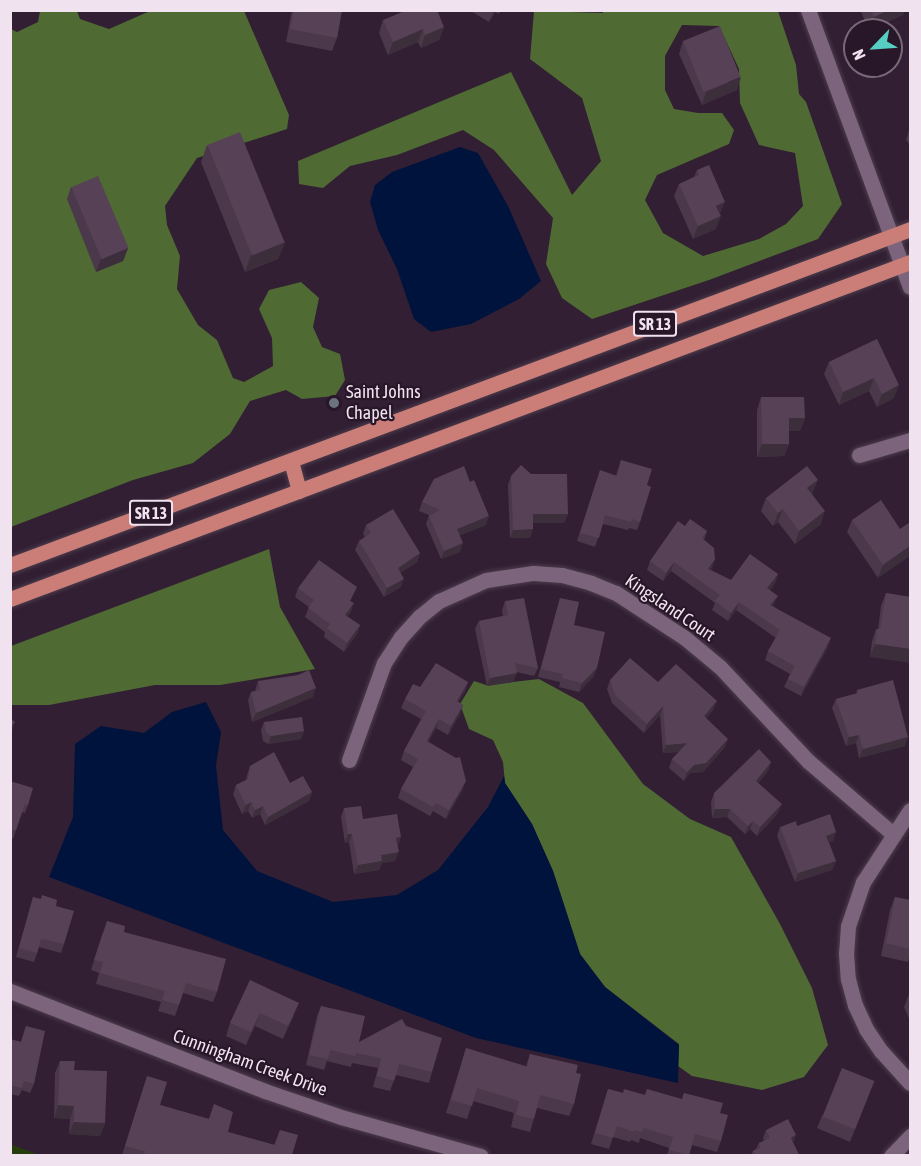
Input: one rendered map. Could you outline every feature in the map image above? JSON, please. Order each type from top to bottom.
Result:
[{"type":"main road","name":"SR 13","points":[[10,565],[910,229]]},
{"type":"main road","name":"SR 13","points":[[10,599],[907,263]]},
{"type":"main road","points":[[291,461],[299,491]]},
{"type":"street","points":[[808,10],[893,236],[907,263],[910,287]]},
{"type":"street","points":[[860,455],[910,440]]},
{"type":"street","name":"Kingsland Court","points":[[349,760],[384,663],[401,637],[419,617],[439,601],[486,580],[533,573],[562,575],[616,593],[685,639],[720,667],[816,769],[894,835]]},
{"type":"street","points":[[910,810],[863,882],[854,903],[846,953],[852,996],[866,1029],[881,1051],[910,1083]]},
{"type":"street","name":"Cunningham Creek Drive","points":[[10,992],[265,1091],[341,1117],[481,1155]]},
{"type":"street","points":[[891,1155],[910,1136]]},
{"type":"green space","points":[[603,10],[778,11],[796,65],[799,94],[806,102],[842,204],[818,239],[709,280],[592,319],[562,298],[546,264],[553,218],[494,150],[463,130],[397,155],[350,166],[323,188],[299,184],[298,161],[511,72],[572,195],[601,161],[582,98],[530,59],[534,11],[603,13]],"holes":[[[682,25],[719,26],[739,69],[740,103],[759,145],[795,153],[803,206],[786,224],[759,239],[703,256],[663,233],[645,200],[657,175],[729,144],[734,130],[722,113],[698,113],[674,109],[665,90],[665,56]]]},
{"type":"green space","points":[[40,11],[77,11],[80,19],[109,29],[150,11],[244,11],[289,115],[287,129],[197,158],[165,206],[167,225],[180,256],[177,289],[198,325],[217,340],[233,378],[244,382],[273,366],[272,338],[259,309],[269,290],[301,282],[319,298],[313,327],[322,347],[340,354],[345,380],[335,396],[302,399],[286,390],[250,401],[230,434],[193,463],[133,480],[11,527],[11,29],[17,32],[38,22]]},
{"type":"green space","points":[[269,549],[280,607],[315,669],[220,685],[155,685],[49,705],[11,705],[11,646]]},
{"type":"green space","points":[[539,679],[583,703],[643,784],[690,819],[731,837],[780,924],[812,988],[828,1045],[804,1077],[762,1090],[692,1076],[678,1066],[679,1044],[605,987],[580,954],[553,871],[532,824],[505,783],[503,762],[493,740],[469,729],[460,704],[474,681],[486,685]]},
{"type":"green space","points":[[10,1144],[23,1149],[40,1155],[11,1155]]},
{"type":"water","points":[[460,147],[478,153],[508,206],[541,281],[519,299],[471,324],[431,332],[414,319],[397,269],[378,230],[370,202],[375,185],[392,172]]},
{"type":"water","points":[[206,702],[221,732],[216,766],[223,830],[257,871],[333,902],[397,895],[438,870],[488,807],[504,776],[505,783],[532,824],[553,871],[580,954],[605,987],[679,1045],[678,1083],[476,1038],[49,877],[73,817],[75,744],[101,726],[144,733],[172,712]]},
{"type":"building","points":[[294,10],[342,10],[337,38],[290,29]]},
{"type":"building","points":[[407,10],[437,10],[444,27],[425,35],[423,29],[393,42],[383,20]]},
{"type":"building","points":[[871,10],[889,10],[874,17]]},
{"type":"building","points":[[720,26],[741,77],[704,92],[683,41]]},
{"type":"building","points":[[240,132],[285,242],[252,255],[208,145]]},
{"type":"building","points":[[709,165],[725,202],[716,206],[721,216],[698,226],[679,184],[699,175],[697,170]]},
{"type":"building","points":[[98,176],[128,248],[102,259],[71,187]]},
{"type":"building","points":[[877,339],[899,385],[882,394],[874,378],[843,392],[829,362]]},
{"type":"building","points":[[761,397],[804,397],[805,418],[789,418],[789,444],[762,444]]},
{"type":"building","points":[[621,460],[652,469],[647,485],[651,487],[640,522],[605,515],[599,538],[580,533],[600,470],[617,476]]},
{"type":"building","points":[[521,465],[531,474],[567,474],[568,514],[533,514],[533,529],[513,530],[511,476]]},
{"type":"building","points":[[464,466],[470,482],[474,480],[489,516],[457,529],[463,543],[444,551],[429,516],[440,510],[422,502],[434,479]]},
{"type":"building","points":[[807,466],[818,480],[807,488],[825,511],[799,531],[783,509],[778,513],[766,498]]},
{"type":"building","points":[[881,500],[900,529],[910,522],[910,546],[883,565],[852,520]]},
{"type":"building","points":[[393,509],[420,553],[398,568],[404,579],[387,588],[359,541],[371,533],[366,525]]},
{"type":"building","points":[[690,519],[707,531],[702,538],[714,548],[715,559],[708,569],[731,580],[750,554],[778,574],[767,588],[778,596],[770,605],[831,638],[804,687],[788,679],[795,666],[768,651],[780,630],[739,602],[731,613],[715,601],[720,595],[674,562],[666,573],[650,561],[678,521],[685,526]]},
{"type":"building","points":[[319,560],[357,587],[350,601],[354,603],[345,615],[360,625],[347,643],[327,628],[330,624],[308,608],[314,600],[298,588]]},
{"type":"building","points":[[886,593],[910,597],[910,649],[875,644]]},
{"type":"building","points":[[524,598],[538,668],[515,663],[517,673],[490,678],[479,621],[508,615],[505,601]]},
{"type":"building","points":[[560,598],[579,602],[574,625],[605,632],[597,668],[582,683],[562,678],[563,674],[541,669]]},
{"type":"building","points":[[630,658],[658,682],[676,664],[717,701],[704,716],[728,739],[706,763],[694,765],[687,772],[672,759],[687,743],[666,745],[663,706],[647,724],[615,695],[610,680]]},
{"type":"building","points":[[436,663],[468,682],[457,701],[463,705],[451,726],[439,719],[427,741],[456,758],[460,757],[466,781],[449,810],[436,803],[433,807],[401,789],[418,759],[404,751],[426,711],[405,699],[413,684],[420,687]]},
{"type":"building","points":[[309,670],[316,688],[256,713],[251,692],[260,690],[258,681],[298,675]]},
{"type":"building","points":[[893,680],[908,737],[863,749],[859,735],[849,737],[836,699],[858,693],[857,690]]},
{"type":"building","points":[[302,717],[304,731],[271,736],[266,732],[264,722]]},
{"type":"building","points":[[10,718],[15,722],[10,728]]},
{"type":"building","points":[[759,749],[771,762],[756,781],[782,804],[760,827],[753,821],[748,826],[730,809],[715,809],[714,793]]},
{"type":"building","points":[[274,752],[290,783],[303,776],[312,792],[268,817],[263,806],[255,810],[251,802],[246,805],[236,785],[248,779],[250,766]]},
{"type":"building","points":[[10,781],[33,788],[16,830],[10,829]]},
{"type":"building","points":[[361,806],[363,819],[397,814],[401,837],[396,838],[399,852],[381,855],[382,861],[358,865],[352,834],[348,834],[344,808]]},
{"type":"building","points":[[830,814],[836,832],[826,836],[836,861],[798,873],[780,827],[796,821],[797,826]]},
{"type":"building","points":[[42,895],[57,900],[56,906],[74,911],[64,944],[41,939],[37,953],[19,948],[33,897],[41,899]]},
{"type":"building","points":[[895,897],[910,900],[910,949],[886,943]]},
{"type":"building","points":[[107,921],[125,926],[124,932],[226,959],[217,992],[186,983],[179,1005],[162,1000],[165,991],[100,973],[103,962],[94,960]]},
{"type":"building","points":[[250,980],[299,1003],[288,1026],[260,1013],[251,1032],[230,1023]]},
{"type":"building","points":[[321,1006],[365,1016],[359,1042],[402,1019],[406,1026],[442,1038],[432,1072],[399,1064],[394,1081],[377,1076],[381,1058],[356,1053],[355,1056],[330,1050],[328,1059],[309,1055]]},
{"type":"building","points":[[26,1026],[45,1031],[34,1084],[24,1081],[22,1088],[10,1085],[10,1039],[21,1042]]},
{"type":"building","points":[[466,1048],[527,1067],[530,1054],[578,1065],[576,1073],[581,1074],[574,1104],[540,1095],[534,1119],[516,1115],[519,1101],[477,1088],[472,1106],[451,1100]]},
{"type":"building","points":[[60,1061],[75,1061],[74,1070],[107,1071],[105,1123],[74,1122],[74,1106],[58,1105]]},
{"type":"building","points":[[842,1068],[874,1081],[855,1129],[823,1116]]},
{"type":"building","points":[[147,1076],[167,1082],[160,1105],[209,1119],[214,1104],[233,1112],[228,1132],[275,1145],[280,1130],[298,1135],[292,1155],[233,1155],[232,1153],[231,1155],[144,1155],[145,1151],[125,1146]]},
{"type":"building","points":[[608,1089],[623,1093],[624,1089],[645,1095],[647,1089],[682,1099],[684,1093],[723,1103],[720,1113],[728,1115],[721,1141],[695,1134],[689,1155],[669,1150],[673,1137],[644,1128],[642,1132],[635,1130],[634,1132],[617,1126],[613,1138],[595,1133]]},
{"type":"building","points":[[788,1119],[796,1135],[791,1138],[799,1155],[755,1155],[753,1151],[760,1148],[759,1143],[770,1138],[766,1130]]},
{"type":"place","name":"Saint Johns Chapel","points":[[334,403]]}]
